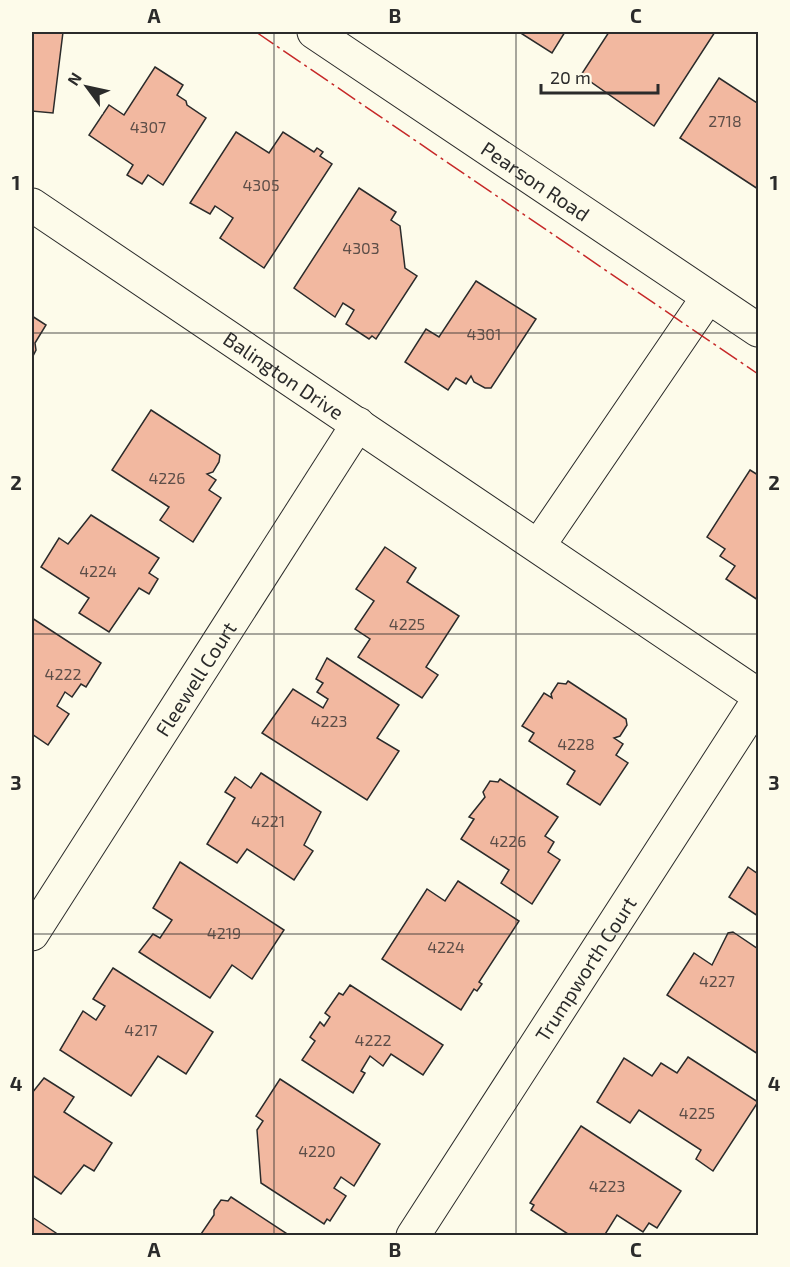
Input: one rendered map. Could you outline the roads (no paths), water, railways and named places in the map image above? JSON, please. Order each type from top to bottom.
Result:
[{"type":"street","name":"Pearson Road","points":[[314,32],[759,330]]},
{"type":"street","name":"Balington Drive","points":[[32,205],[759,695]]},
{"type":"street","points":[[539,546],[708,297]]},
{"type":"street","name":"Fleewell Court","points":[[32,934],[358,424]]},
{"type":"street","name":"Trumpworth Court","points":[[413,1236],[759,701]]}]
